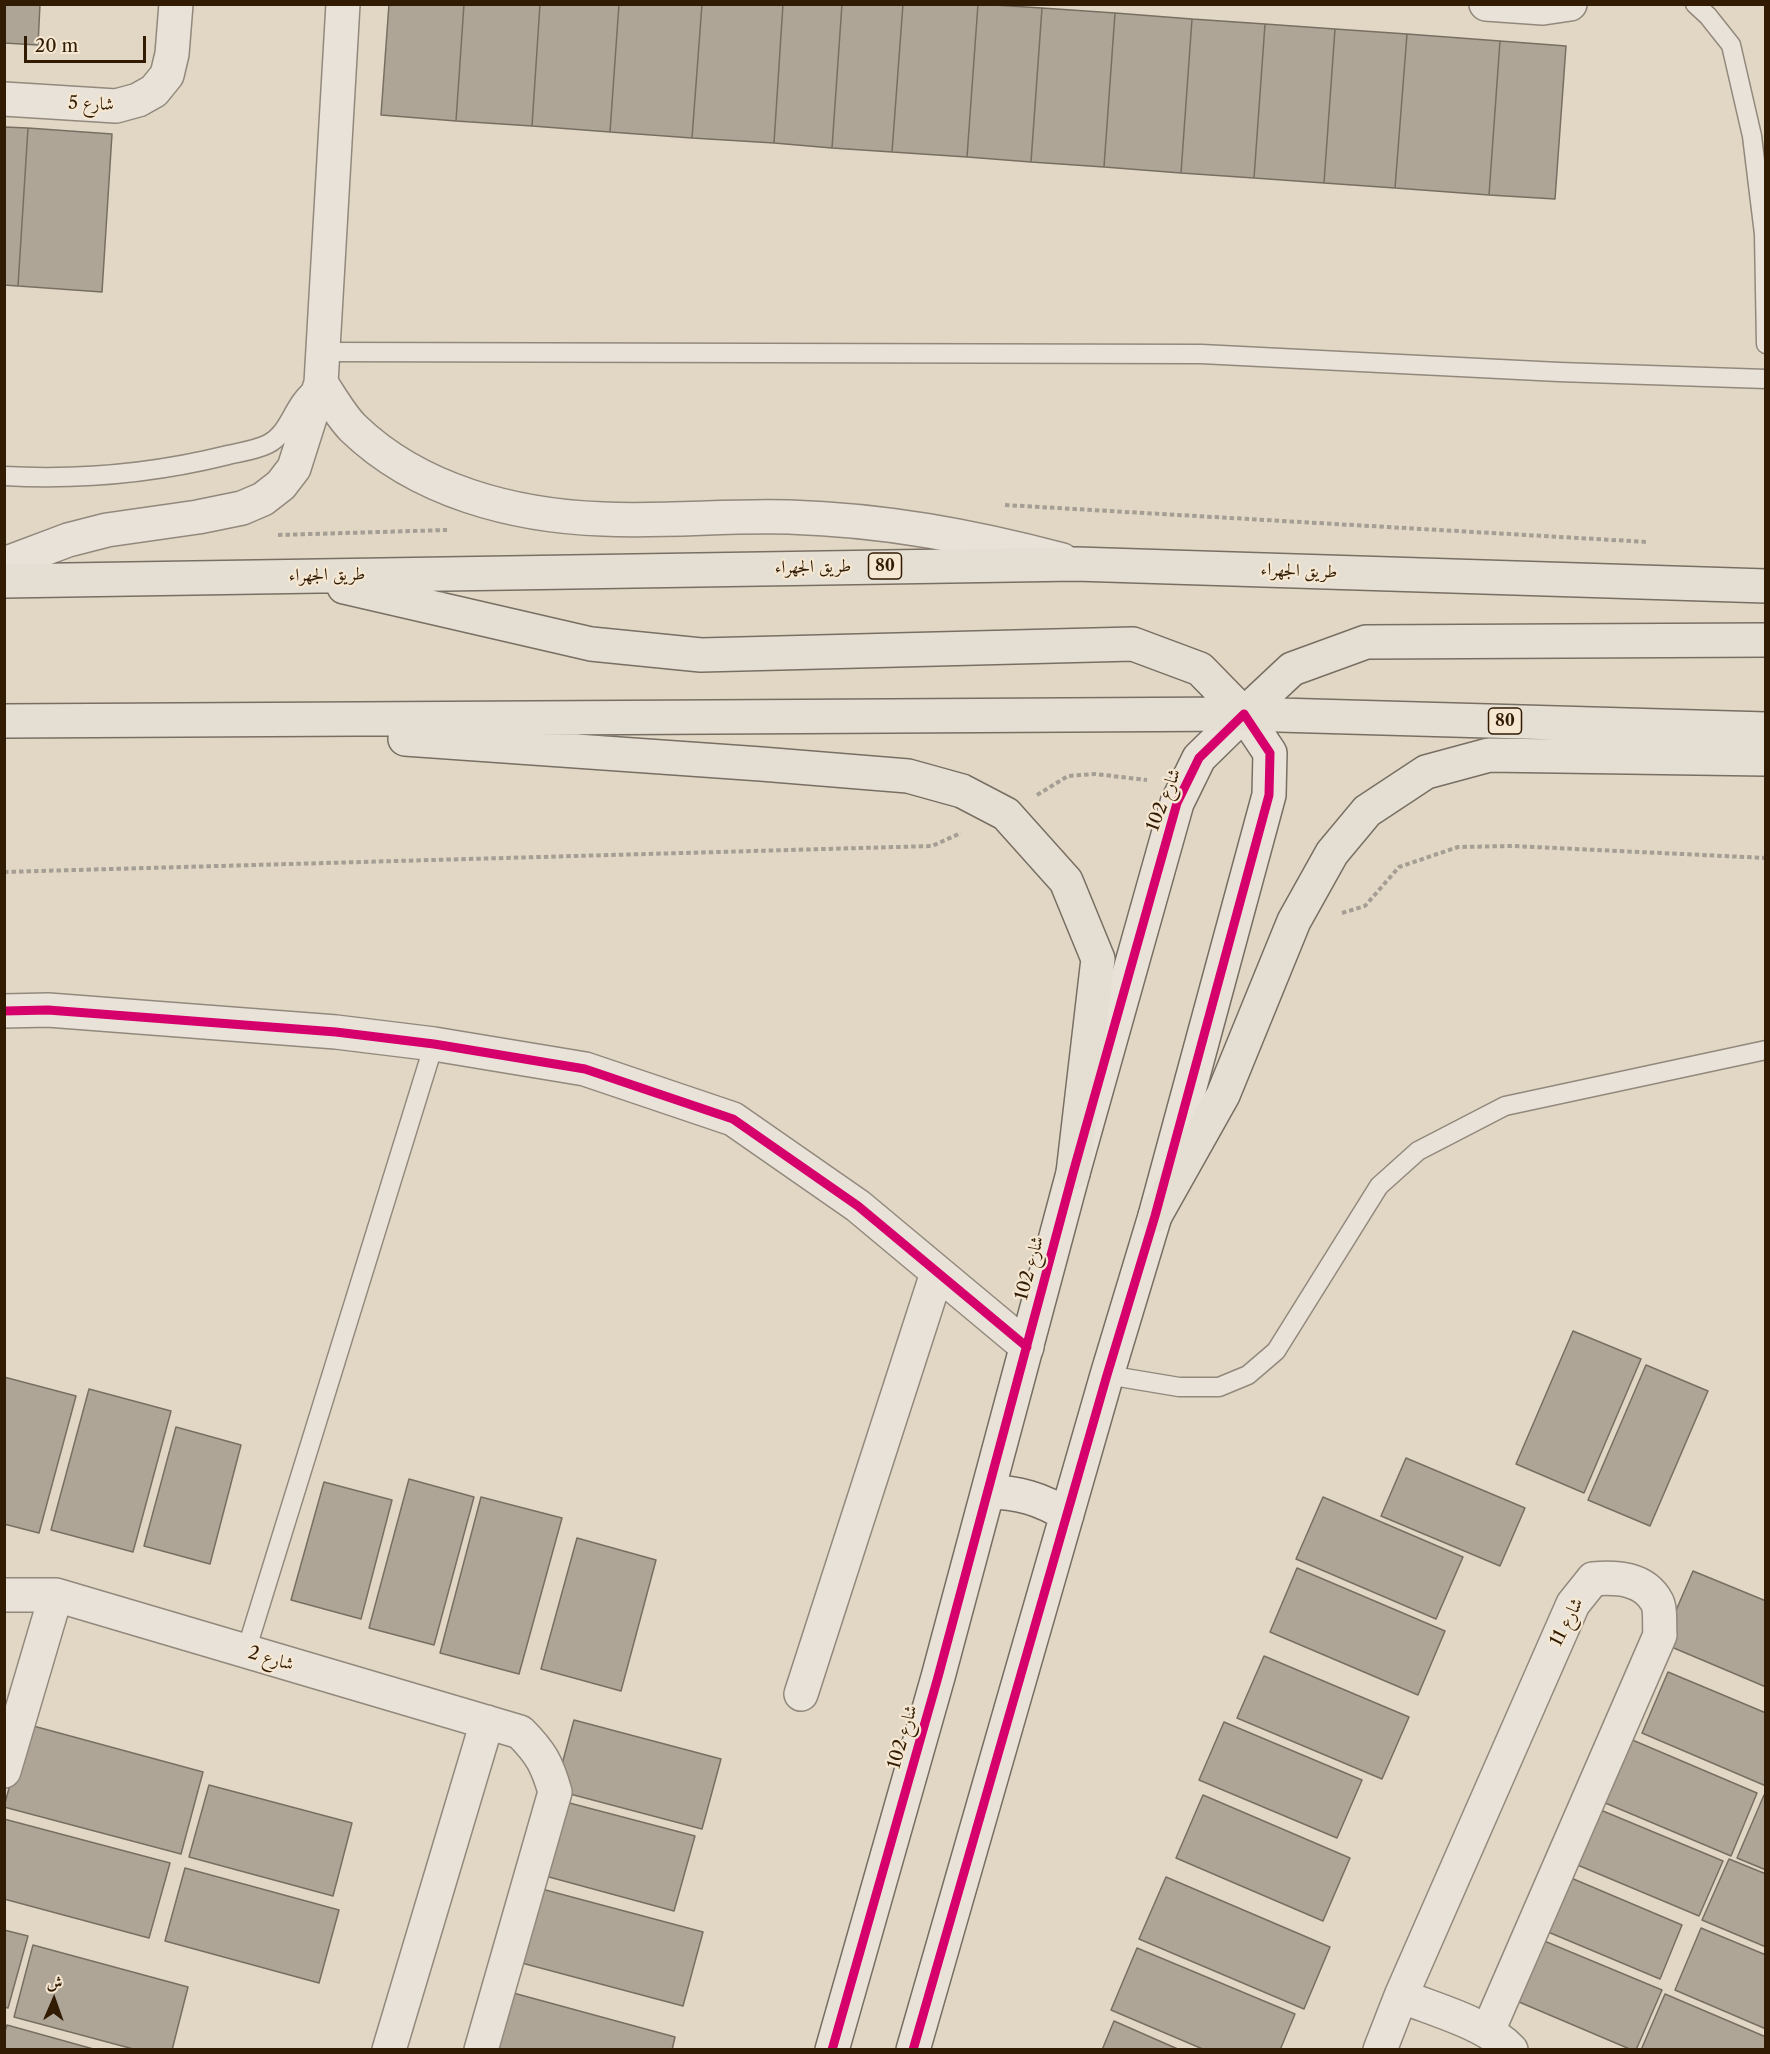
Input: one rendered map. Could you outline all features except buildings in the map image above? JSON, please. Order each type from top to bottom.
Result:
[{"type":"highway","name":"طريق الجهراء","points":[[4,580],[1076,564],[1766,586]]},
{"type":"highway","points":[[295,575],[591,644],[701,655],[1133,644],[1200,669],[1244,714],[1292,669],[1366,642],[1766,640]]},
{"type":"highway","name":"80","points":[[4,721],[1244,714],[1766,729]]},
{"type":"highway","points":[[140,721],[908,776],[962,791],[1006,814],[1066,881],[1098,959],[1073,1173]]},
{"type":"highway","points":[[1155,1216],[1223,1095],[1294,921],[1332,853],[1367,811],[1426,772],[1489,755],[1766,759]]},
{"type":"street","name":"شارع 5","points":[[4,99],[116,106],[138,100],[154,91],[167,75],[172,54],[176,4]]},
{"type":"street","points":[[4,564],[68,540],[107,530],[242,508],[263,499],[281,485],[294,468],[322,368],[343,4]]},
{"type":"street","points":[[1486,4],[1543,8],[1570,4]]},
{"type":"street","points":[[322,368],[351,426],[387,457],[465,495],[502,505],[553,516],[604,520],[788,517],[861,521],[933,530],[1005,545],[1076,564]]},
{"type":"street","points":[[913,2049],[1066,1515],[1155,1216],[1271,787],[1270,753],[1244,714]]},
{"type":"street","name":"شارع 102","points":[[832,2049],[938,1677],[1073,1173],[1177,803],[1199,758],[1244,714]]},
{"type":"street","points":[[4,1011],[60,1011],[336,1032],[434,1044],[585,1069],[733,1119],[858,1206],[1027,1347]]},
{"type":"street","points":[[801,1694],[937,1273]]},
{"type":"street","points":[[988,1492],[1008,1492],[1030,1496],[1066,1515]]},
{"type":"street","name":"شارع 11","points":[[1380,2049],[1401,1996],[1573,1604],[1593,1579],[1615,1577],[1642,1584],[1658,1603],[1660,1635],[1499,2040],[1401,1996]]},
{"type":"street","name":"شارع 2","points":[[4,1595],[56,1595],[520,1732],[537,1749],[549,1768],[555,1792],[482,2049]]},
{"type":"street","points":[[4,1771],[56,1595]]},
{"type":"street","points":[[389,2049],[487,1722]]},
{"type":"lane","points":[[1695,4],[1708,16],[1731,45],[1752,136],[1764,234],[1766,344]]},
{"type":"lane","points":[[4,476],[82,476],[146,471],[257,448],[277,438],[285,429],[295,407],[322,368],[1201,354],[1559,372],[1766,379]]},
{"type":"lane","points":[[246,1651],[434,1044]]},
{"type":"lane","points":[[1107,1375],[1179,1388],[1219,1387],[1248,1375],[1276,1350],[1379,1186],[1418,1150],[1505,1106],[1766,1050]]},
{"type":"path","points":[[4,872],[932,846],[1006,814]]},
{"type":"path","points":[[1294,921],[1342,913],[1365,906],[1399,867],[1458,847],[1513,846],[1766,858]]},
{"type":"cycle path","points":[[832,2050],[938,1677],[1073,1173],[1177,803],[1199,758],[1244,714],[1270,753],[1269,795],[1155,1216],[913,2050]]},
{"type":"cycle path","points":[[4,1011],[48,1010],[336,1032],[434,1044],[585,1069],[733,1119],[858,1206],[1027,1347]]}]
